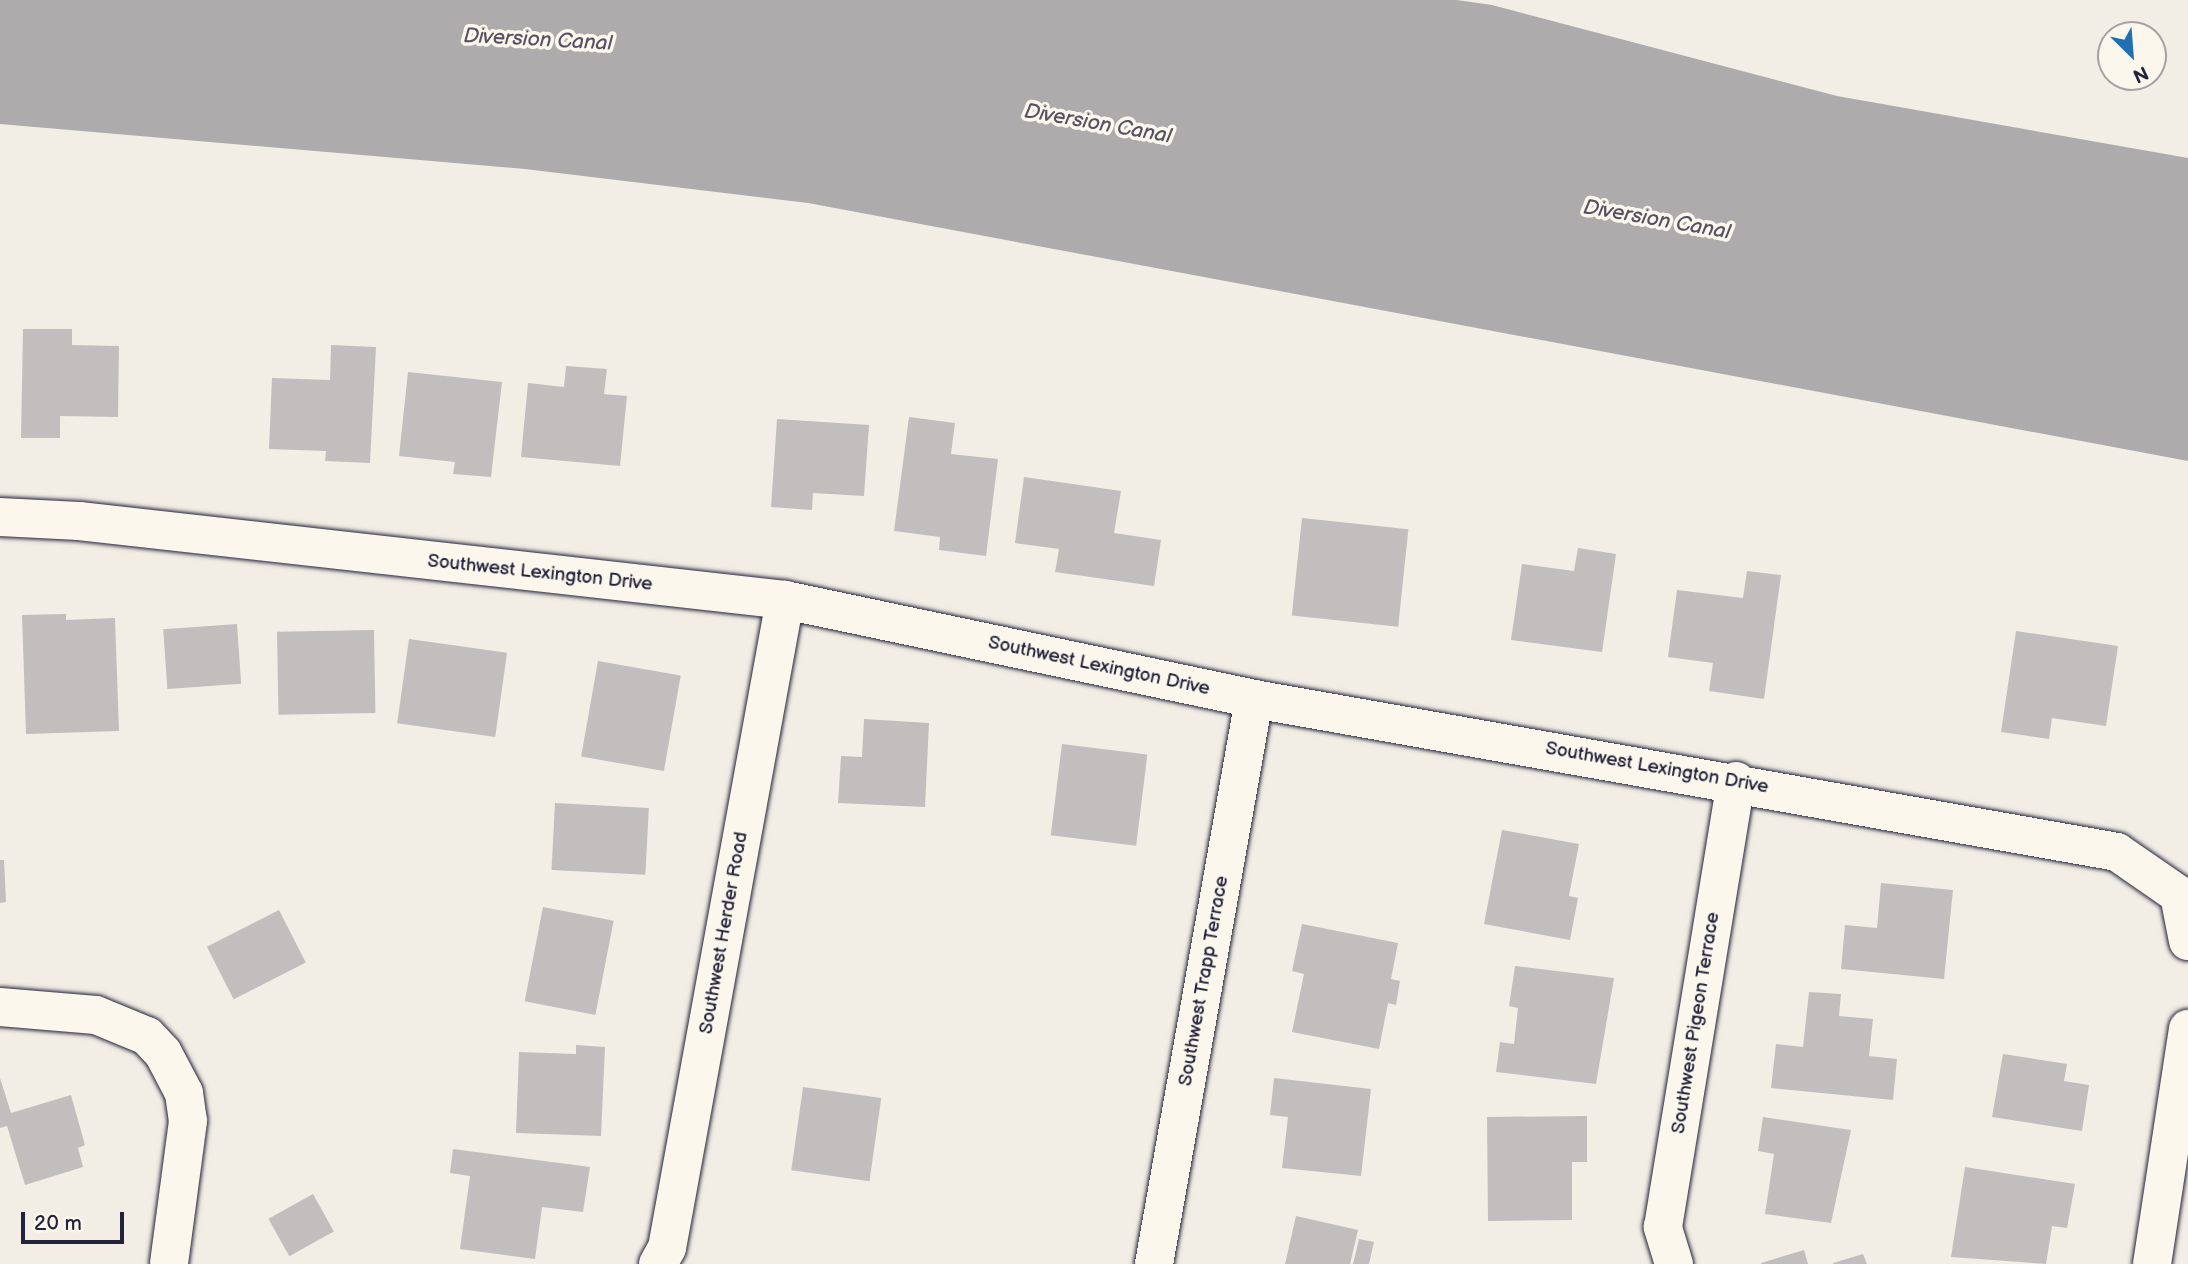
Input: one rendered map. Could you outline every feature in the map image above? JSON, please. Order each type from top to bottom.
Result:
[{"type":"street","name":"Southwest Lexington Drive","points":[[0,517],[79,521],[785,600],[1254,699],[1736,781],[2117,852],[2179,895],[2188,941]]},
{"type":"street","name":"Southwest Herder Road","points":[[658,1264],[667,1248],[785,600]]},
{"type":"street","name":"Southwest Trapp Terrace","points":[[1154,1264],[1254,699]]},
{"type":"street","name":"Southwest Pigeon Terrace","points":[[1674,1264],[1663,1227],[1736,781]]},
{"type":"street","points":[[0,1007],[96,1015],[147,1036],[163,1053],[184,1093],[188,1121],[169,1264]]},
{"type":"street","points":[[2152,1264],[2188,1029]]},
{"type":"water","name":"Diversion Canal","points":[[0,0],[1457,0],[1492,5],[1837,96],[2188,158],[2188,461],[808,203],[525,169],[0,124]]},
{"type":"building","points":[[23,329],[72,329],[72,345],[119,346],[118,417],[60,416],[60,438],[21,438]]},
{"type":"building","points":[[331,345],[376,347],[370,463],[325,461],[326,451],[269,449],[272,378],[330,380]]},
{"type":"building","points":[[566,366],[607,369],[604,394],[627,396],[620,466],[521,457],[528,383],[564,387]]},
{"type":"building","points":[[408,372],[502,382],[491,477],[453,474],[455,462],[399,456]]},
{"type":"building","points":[[909,417],[955,423],[951,454],[998,459],[986,556],[939,550],[940,537],[894,531]]},
{"type":"building","points":[[777,419],[869,425],[864,496],[813,493],[812,510],[771,507]]},
{"type":"building","points":[[1024,477],[1121,491],[1114,533],[1161,540],[1154,586],[1055,572],[1059,549],[1015,543]]},
{"type":"building","points":[[1302,518],[1408,529],[1398,627],[1292,615]]},
{"type":"building","points":[[1578,548],[1616,554],[1602,652],[1511,640],[1522,564],[1574,571]]},
{"type":"building","points":[[1747,571],[1781,575],[1764,699],[1709,691],[1713,663],[1668,657],[1677,590],[1743,598]]},
{"type":"building","points":[[66,614],[66,620],[115,618],[119,731],[26,734],[22,615]]},
{"type":"building","points":[[237,624],[241,684],[167,689],[163,629]]},
{"type":"building","points":[[374,630],[375,713],[278,715],[277,632]]},
{"type":"building","points":[[2016,631],[2118,646],[2106,726],[2052,718],[2049,739],[2001,732]]},
{"type":"building","points":[[409,639],[507,653],[495,737],[397,723]]},
{"type":"building","points":[[598,661],[681,676],[664,771],[581,757]]},
{"type":"building","points":[[864,719],[929,723],[925,807],[838,803],[841,756],[862,757]]},
{"type":"building","points":[[1062,744],[1147,754],[1136,846],[1051,835]]},
{"type":"building","points":[[555,803],[649,808],[645,875],[551,870]]},
{"type":"building","points":[[1502,830],[1579,844],[1569,896],[1578,898],[1570,940],[1484,924]]},
{"type":"building","points":[[0,860],[4,860],[6,902],[0,903]]},
{"type":"building","points":[[1881,883],[1953,890],[1944,979],[1841,969],[1845,925],[1877,928]]},
{"type":"building","points":[[543,907],[614,921],[595,1015],[525,1001]]},
{"type":"building","points":[[279,910],[306,963],[234,999],[207,947]]},
{"type":"building","points":[[1302,924],[1398,943],[1391,979],[1400,981],[1396,1005],[1388,1003],[1379,1049],[1292,1032],[1304,974],[1292,971]]},
{"type":"building","points":[[1515,966],[1614,978],[1596,1084],[1496,1072],[1500,1042],[1514,1044],[1518,1008],[1509,1006]]},
{"type":"building","points":[[1809,992],[1841,994],[1839,1016],[1873,1019],[1869,1056],[1897,1059],[1893,1100],[1771,1088],[1776,1044],[1803,1047]]},
{"type":"building","points":[[576,1045],[605,1047],[601,1136],[516,1133],[519,1052],[576,1054]]},
{"type":"building","points":[[2003,1054],[2067,1064],[2064,1081],[2089,1085],[2082,1131],[1992,1117]]},
{"type":"building","points":[[0,1078],[11,1113],[71,1095],[85,1145],[78,1148],[83,1167],[25,1185],[7,1126],[0,1128]]},
{"type":"building","points":[[1274,1078],[1371,1089],[1361,1176],[1282,1168],[1288,1117],[1270,1115]]},
{"type":"building","points":[[803,1087],[881,1098],[870,1181],[791,1170]]},
{"type":"building","points":[[1587,1116],[1587,1162],[1572,1162],[1572,1220],[1488,1221],[1487,1117]]},
{"type":"building","points":[[1763,1117],[1851,1130],[1831,1223],[1765,1214],[1774,1154],[1758,1151]]},
{"type":"building","points":[[453,1149],[590,1167],[583,1212],[542,1207],[535,1259],[460,1249],[470,1176],[450,1173]]},
{"type":"building","points":[[1965,1167],[2075,1184],[2067,1228],[2052,1226],[2046,1264],[1951,1257]]},
{"type":"building","points":[[313,1194],[334,1232],[289,1256],[268,1219]]},
{"type":"building","points":[[1296,1216],[1358,1230],[1350,1264],[1285,1264]]},
{"type":"building","points":[[1359,1239],[1374,1242],[1369,1264],[1353,1264]]},
{"type":"building","points":[[1804,1250],[1808,1264],[1761,1264],[1761,1263]]},
{"type":"building","points":[[1863,1254],[1867,1264],[1833,1264],[1833,1263]]}]
